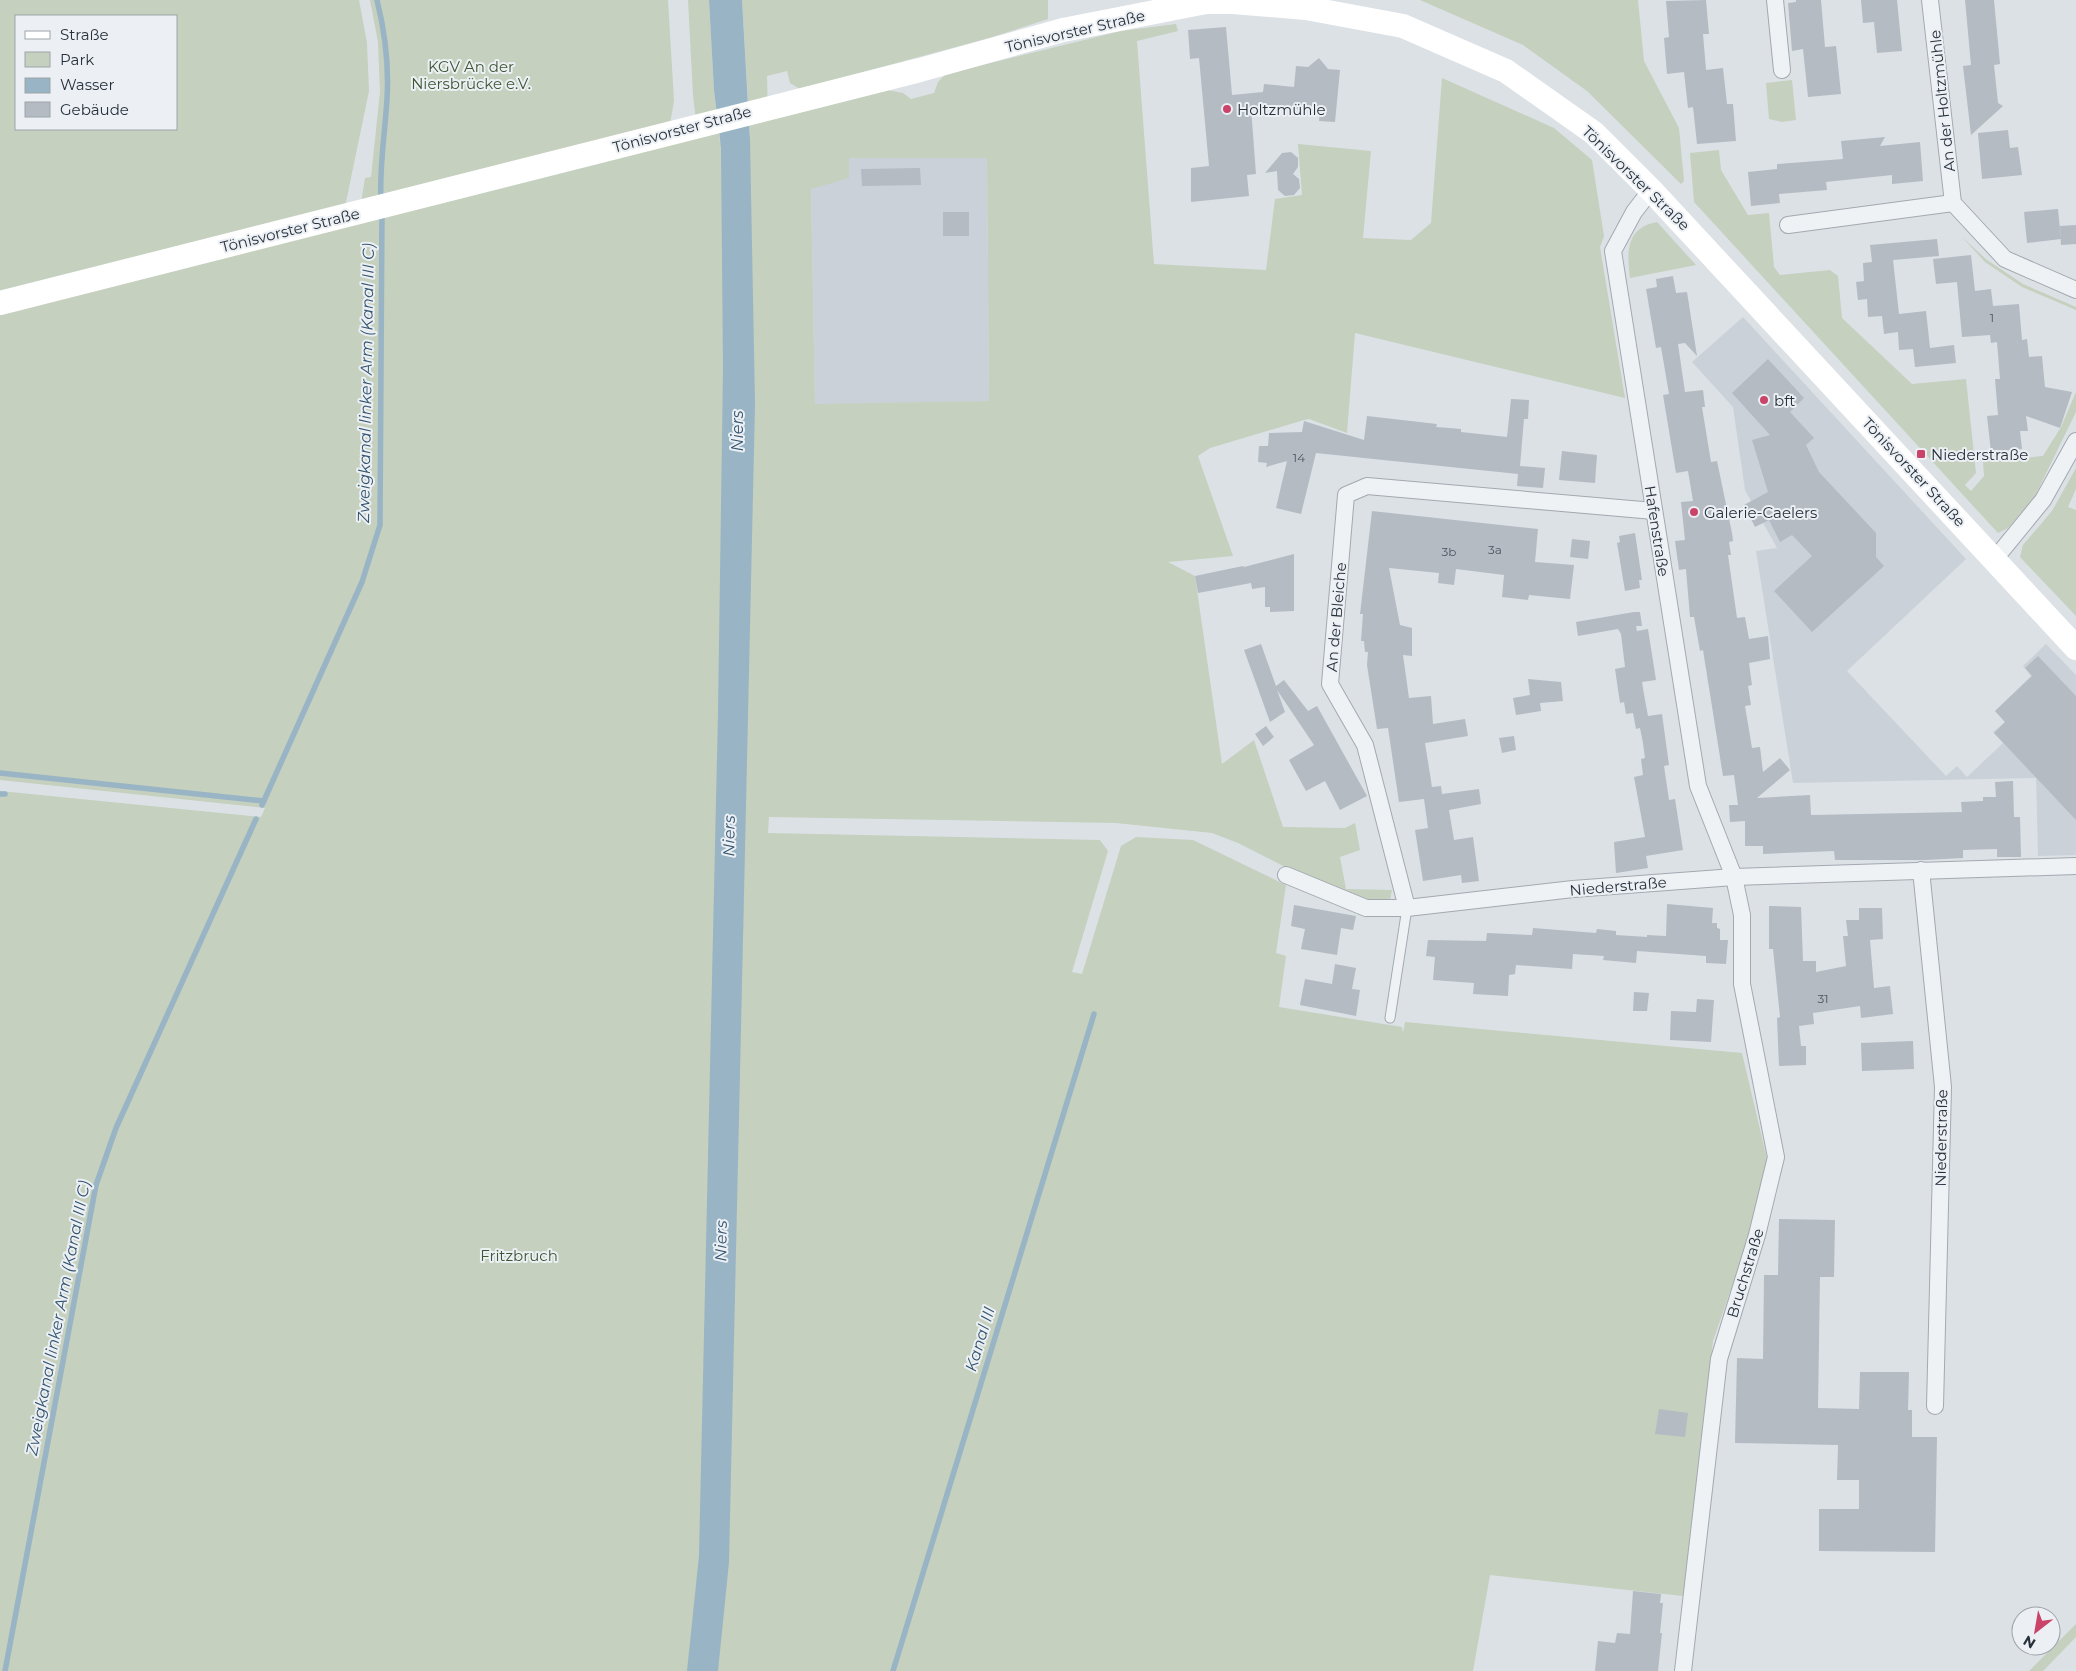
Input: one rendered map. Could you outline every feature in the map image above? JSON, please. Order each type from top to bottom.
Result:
[{"type":"main road","name":"Tönisvorster Straße","points":[[0,303],[920,70],[1063,30],[1206,2],[1252,2],[1306,8],[1403,26],[1506,71],[1594,134],[1651,190],[2076,648]]},
{"type":"street","points":[[1775,0],[1782,70]]},
{"type":"street","name":"An der Holtzmühle","points":[[1930,0],[1953,203]]},
{"type":"street","name":"Hafenstraße","points":[[1651,190],[1634,212],[1613,251],[1698,786],[1734,877]]},
{"type":"street","points":[[1788,224],[1953,203],[2005,259],[2076,290]]},
{"type":"street","points":[[1994,560],[2043,500],[2076,441]]},
{"type":"street","name":"An der Bleiche","points":[[1407,908],[1365,745],[1330,684],[1346,495],[1367,486],[1654,512]]},
{"type":"street","name":"Niederstraße","points":[[1407,908],[1573,889],[1734,877],[2076,866]]},
{"type":"street","name":"Niederstraße","points":[[1921,870],[1943,1087],[1935,1406]]},
{"type":"street","points":[[1286,875],[1366,908],[1407,908]]},
{"type":"street","name":"Bruchstraße","points":[[1683,1671],[1719,1359],[1757,1235],[1776,1157],[1742,984],[1742,914],[1734,877]]},
{"type":"lane","points":[[1390,1018],[1407,908]]},
{"type":"shaded area","points":[[849,158],[987,158],[989,401],[815,405],[811,188],[849,178]]},
{"type":"shaded area","points":[[1743,317],[1966,559],[1847,671],[1946,776],[1957,766],[1967,777],[2003,743],[1993,732],[2005,722],[1995,711],[2031,676],[2023,666],[2046,644],[2076,675],[2076,855],[2038,856],[2036,778],[1793,783],[1756,551],[1777,548],[1745,490],[1733,407],[1692,362]]},
{"type":"green space","points":[[0,0],[359,0],[367,43],[369,91],[345,207],[0,291]]},
{"type":"green space","points":[[370,0],[668,0],[674,101],[670,124],[698,138],[693,95],[688,0],[709,0],[714,90],[720,143],[750,135],[742,0],[1048,0],[1048,19],[989,38],[800,89],[790,83],[787,71],[767,76],[768,119],[887,90],[903,93],[911,99],[934,93],[938,82],[946,74],[1121,31],[1176,24],[1178,31],[1137,41],[1154,264],[1266,270],[1275,199],[1302,195],[1298,144],[1371,151],[1363,238],[1411,240],[1431,223],[1442,78],[1554,128],[1592,160],[1604,236],[1600,247],[1625,398],[1355,333],[1347,433],[1309,419],[1210,448],[1198,456],[1233,556],[1168,562],[1195,576],[1222,764],[1254,740],[1283,827],[1345,828],[1355,823],[1360,850],[1340,857],[1346,889],[1392,890],[1390,900],[1382,904],[1344,897],[1238,843],[1212,833],[1116,823],[769,817],[768,833],[1100,840],[1108,851],[1072,972],[1082,974],[1121,846],[1136,837],[1193,840],[1286,885],[1276,953],[1286,956],[1279,1007],[1402,1027],[1403,1033],[1405,1022],[1742,1053],[1767,1159],[1750,1234],[1713,1341],[1683,1596],[1490,1575],[1473,1671],[0,1671],[0,791],[261,817],[265,808],[0,780],[0,312],[361,203],[365,178],[371,177],[380,92],[378,42]],"holes":[[[849,158],[987,158],[989,401],[815,404],[811,189],[849,178]]]},
{"type":"green space","points":[[1420,0],[1638,0],[1644,61],[1679,128],[1684,181],[1681,184],[1587,91],[1523,45]]},
{"type":"green space","points":[[1792,80],[1796,120],[1782,122],[1769,119],[1766,83]]},
{"type":"green space","points":[[1719,150],[1721,170],[1748,215],[1769,213],[1774,267],[1780,275],[1830,270],[1838,276],[1842,318],[1912,384],[1966,379],[1976,473],[1965,485],[1971,491],[1984,476],[1983,462],[2043,456],[2061,427],[2076,392],[2076,412],[2034,498],[2008,528],[1998,533],[1694,202],[1690,153]]},
{"type":"green space","points":[[1657,222],[1696,265],[1630,278],[1628,260],[1630,243],[1639,230]]},
{"type":"green space","points":[[1962,237],[1987,260],[2023,284],[2076,307],[2076,310],[2022,287],[1985,262]]},
{"type":"green space","points":[[2076,468],[2076,489],[2068,507],[2076,510],[2076,616],[2020,557],[2023,545],[2052,511]]},
{"type":"green space","points":[[2076,1624],[2076,1637],[2061,1652],[2061,1639]]},
{"type":"green space","points":[[2044,1656],[2058,1656],[2043,1671],[2029,1671]]},
{"type":"water","name":"Niers","points":[[709,0],[742,0],[750,140],[755,404],[729,1562],[718,1671],[687,1671],[699,1556],[718,713],[723,369],[721,148],[714,90]]},
{"type":"building","points":[[1706,0],[1709,34],[1703,34],[1706,70],[1723,68],[1727,104],[1733,104],[1736,141],[1697,144],[1693,107],[1688,108],[1684,72],[1667,74],[1664,38],[1669,37],[1666,1]]},
{"type":"building","points":[[1796,0],[1821,0],[1825,47],[1836,46],[1841,94],[1808,97],[1803,49],[1792,51],[1788,3],[1796,2]]},
{"type":"building","points":[[1861,0],[1897,0],[1902,51],[1877,53],[1874,22],[1863,23]]},
{"type":"building","points":[[1965,0],[1994,0],[2000,64],[1994,65],[1998,103],[2003,106],[1971,135],[1963,66],[1971,65]]},
{"type":"building","name":"Holtzmühle","points":[[1226,27],[1232,95],[1263,92],[1264,84],[1294,87],[1296,66],[1308,67],[1319,58],[1328,69],[1340,70],[1335,122],[1319,121],[1320,111],[1267,107],[1251,108],[1256,174],[1247,175],[1249,196],[1191,202],[1191,168],[1209,166],[1199,58],[1190,59],[1188,30]]},
{"type":"building","points":[[2008,130],[2010,148],[2018,147],[2022,175],[1982,179],[1978,133]]},
{"type":"building","points":[[1885,137],[1880,146],[1920,142],[1923,181],[1892,184],[1892,175],[1826,182],[1827,190],[1779,194],[1780,203],[1751,206],[1748,172],[1777,169],[1777,164],[1843,159],[1841,141]]},
{"type":"building","points":[[1291,152],[1298,158],[1298,167],[1293,174],[1299,179],[1300,188],[1294,195],[1285,196],[1278,190],[1277,171],[1265,173],[1282,153]]},
{"type":"building","points":[[920,168],[921,185],[862,186],[861,169]]},
{"type":"building","points":[[2058,209],[2061,239],[2027,243],[2024,212]]},
{"type":"building","points":[[943,212],[969,212],[969,236],[943,236]]},
{"type":"building","points":[[2076,225],[2076,244],[2061,245],[2060,226]]},
{"type":"building","points":[[1937,239],[1939,256],[1893,260],[1899,314],[1926,311],[1930,348],[1954,345],[1956,363],[1915,367],[1913,349],[1899,350],[1898,332],[1884,334],[1882,316],[1868,317],[1867,299],[1858,300],[1856,282],[1864,281],[1863,263],[1872,262],[1870,245]]},
{"type":"building","points":[[1971,255],[1975,291],[1991,289],[1993,306],[2019,304],[2022,340],[2027,339],[2029,357],[2042,356],[2045,387],[2072,392],[2060,428],[2026,416],[2028,431],[2020,431],[2022,449],[1991,452],[1987,416],[1998,415],[1995,379],[2000,379],[1997,342],[1991,343],[1990,335],[1962,337],[1957,282],[1936,284],[1933,259]]},
{"type":"building","points":[[1673,276],[1676,293],[1687,292],[1697,356],[1685,343],[1678,344],[1685,392],[1703,390],[1705,407],[1702,407],[1711,462],[1717,461],[1732,533],[1733,541],[1729,542],[1731,555],[1728,555],[1737,618],[1745,617],[1749,639],[1768,636],[1770,659],[1749,663],[1752,685],[1748,686],[1751,705],[1745,706],[1752,748],[1760,747],[1763,772],[1780,758],[1790,770],[1757,798],[1810,795],[1811,815],[1962,812],[1961,802],[1983,801],[1983,797],[1996,797],[1995,782],[2013,781],[2014,817],[2020,817],[2021,857],[1997,857],[1997,849],[1963,850],[1963,858],[1925,860],[1835,860],[1834,851],[1763,854],[1763,846],[1745,846],[1745,821],[1730,822],[1729,805],[1738,805],[1734,775],[1723,776],[1703,650],[1700,651],[1694,617],[1690,617],[1686,569],[1679,570],[1675,541],[1685,540],[1681,502],[1693,501],[1688,471],[1676,473],[1663,395],[1669,394],[1661,347],[1656,348],[1646,289],[1657,287],[1656,279]]},
{"type":"building","points":[[1768,359],[1804,398],[1790,412],[1814,438],[1806,445],[1819,472],[1876,533],[1876,557],[1884,566],[1812,632],[1774,591],[1812,556],[1792,535],[1780,542],[1769,520],[1755,527],[1744,505],[1768,492],[1752,440],[1770,435],[1732,393]]},
{"type":"building","points":[[1511,399],[1529,400],[1528,419],[1524,419],[1520,466],[1545,468],[1543,488],[1517,486],[1518,474],[1316,453],[1301,514],[1276,508],[1287,461],[1266,467],[1267,463],[1258,462],[1259,446],[1268,446],[1269,433],[1302,432],[1304,421],[1364,440],[1367,416],[1437,424],[1436,427],[1461,429],[1461,432],[1507,437]]},
{"type":"building","points":[[1562,451],[1597,455],[1595,483],[1559,480]]},
{"type":"building","points":[[1372,511],[1538,529],[1535,562],[1574,565],[1570,599],[1529,595],[1528,600],[1502,597],[1504,575],[1456,569],[1454,585],[1438,583],[1439,573],[1389,568],[1400,625],[1412,628],[1412,656],[1403,655],[1409,698],[1431,696],[1433,724],[1465,719],[1468,736],[1425,743],[1432,787],[1441,786],[1442,794],[1479,789],[1481,804],[1449,810],[1454,840],[1473,837],[1479,881],[1462,883],[1461,875],[1423,881],[1415,830],[1428,828],[1424,799],[1399,802],[1388,728],[1377,729],[1367,665],[1368,652],[1365,652],[1364,641],[1361,641],[1363,614],[1360,614]]},
{"type":"building","points":[[1635,533],[1642,580],[1639,580],[1640,588],[1625,591],[1617,543],[1620,542],[1619,536]]},
{"type":"building","points":[[1572,539],[1590,541],[1588,559],[1570,557]]},
{"type":"building","points":[[1294,554],[1294,611],[1270,612],[1270,607],[1265,607],[1265,587],[1252,589],[1251,583],[1198,593],[1195,576],[1244,567]]},
{"type":"building","points":[[1640,612],[1642,626],[1636,626],[1637,631],[1648,629],[1656,680],[1642,682],[1648,716],[1662,714],[1669,765],[1664,766],[1669,800],[1675,799],[1683,850],[1646,856],[1648,868],[1616,873],[1614,842],[1645,837],[1634,777],[1643,775],[1641,759],[1645,758],[1643,743],[1640,728],[1636,729],[1633,713],[1626,714],[1624,702],[1620,703],[1615,669],[1625,667],[1621,634],[1618,629],[1578,636],[1576,622]]},
{"type":"building","points":[[1261,644],[1276,686],[1284,680],[1308,711],[1317,706],[1367,796],[1340,810],[1325,781],[1306,791],[1289,760],[1314,745],[1277,690],[1285,712],[1270,722],[1244,650]]},
{"type":"building","points":[[2038,656],[2076,696],[2076,820],[1994,733],[2005,722],[1995,711],[2032,676],[2025,668]]},
{"type":"building","points":[[1528,679],[1561,682],[1563,701],[1540,703],[1541,711],[1516,715],[1513,698],[1530,695]]},
{"type":"building","points":[[1266,726],[1274,737],[1263,746],[1255,734]]},
{"type":"building","points":[[1514,736],[1516,750],[1502,753],[1499,738]]},
{"type":"building","points":[[1667,904],[1713,908],[1712,923],[1717,923],[1717,928],[1720,929],[1720,940],[1728,940],[1726,964],[1706,963],[1706,956],[1637,951],[1636,963],[1603,960],[1604,956],[1573,954],[1572,969],[1516,965],[1515,974],[1509,975],[1508,996],[1473,994],[1474,983],[1433,980],[1435,957],[1426,956],[1428,940],[1486,941],[1487,933],[1532,935],[1533,928],[1596,933],[1597,929],[1616,931],[1616,935],[1666,936]]},
{"type":"building","points":[[1294,905],[1356,916],[1353,930],[1341,928],[1337,955],[1301,949],[1305,929],[1291,926]]},
{"type":"building","points":[[1769,906],[1801,907],[1803,961],[1816,961],[1816,972],[1846,966],[1843,936],[1848,936],[1846,920],[1859,920],[1859,908],[1882,908],[1883,939],[1870,940],[1874,988],[1890,986],[1893,1014],[1861,1018],[1860,1006],[1813,1013],[1814,1024],[1799,1026],[1801,1046],[1806,1046],[1806,1065],[1779,1066],[1777,1018],[1780,1017],[1773,949],[1769,949]]},
{"type":"building","points":[[1335,964],[1356,968],[1352,989],[1360,990],[1356,1016],[1300,1005],[1305,979],[1332,984]]},
{"type":"building","points":[[1634,992],[1649,993],[1647,1011],[1633,1011]]},
{"type":"building","points":[[1697,999],[1714,1000],[1711,1042],[1670,1040],[1671,1011],[1696,1012]]},
{"type":"building","points":[[1913,1041],[1914,1069],[1862,1071],[1861,1043]]},
{"type":"building","points":[[1779,1219],[1835,1220],[1834,1277],[1820,1277],[1818,1408],[1859,1409],[1860,1372],[1909,1372],[1908,1410],[1912,1410],[1912,1437],[1937,1437],[1935,1552],[1819,1551],[1819,1509],[1859,1509],[1859,1480],[1837,1480],[1838,1445],[1735,1443],[1737,1358],[1763,1359],[1764,1275],[1778,1275]]},
{"type":"building","points":[[1659,1409],[1688,1413],[1685,1437],[1655,1434]]},
{"type":"building","points":[[1633,1591],[1661,1594],[1660,1603],[1663,1603],[1660,1633],[1662,1633],[1658,1671],[1595,1671],[1598,1641],[1615,1643],[1617,1633],[1630,1634]]},
{"type":"waterway","name":"Zweigkanal linker Arm (Kanal III C)","points":[[377,0],[387,62],[387,99],[381,176],[381,202]]},
{"type":"waterway","name":"Zweigkanal linker Arm (Kanal III C)","points":[[262,805],[362,582],[380,525],[382,211]]},
{"type":"waterway","points":[[0,773],[264,801]]},
{"type":"waterway","points":[[0,794],[5,794]]},
{"type":"waterway","name":"Zweigkanal linker Arm (Kanal III C)","points":[[5,1671],[96,1185],[116,1128],[256,819]]},
{"type":"waterway","name":"Kanal III","points":[[893,1671],[1094,1014]]},
{"type":"place","name":"Holtzmühle","points":[[1227,109]]},
{"type":"place","name":"bft","points":[[1764,400]]},
{"type":"place","name":"Niederstraße","points":[[1921,454]]},
{"type":"place","name":"Galerie-Caelers","points":[[1694,512]]},
{"type":"park label","name":"KGV An der Niersbrücke e.V.","points":[[471,74]]},
{"type":"park label","name":"Fritzbruch","points":[[519,1255]]}]
